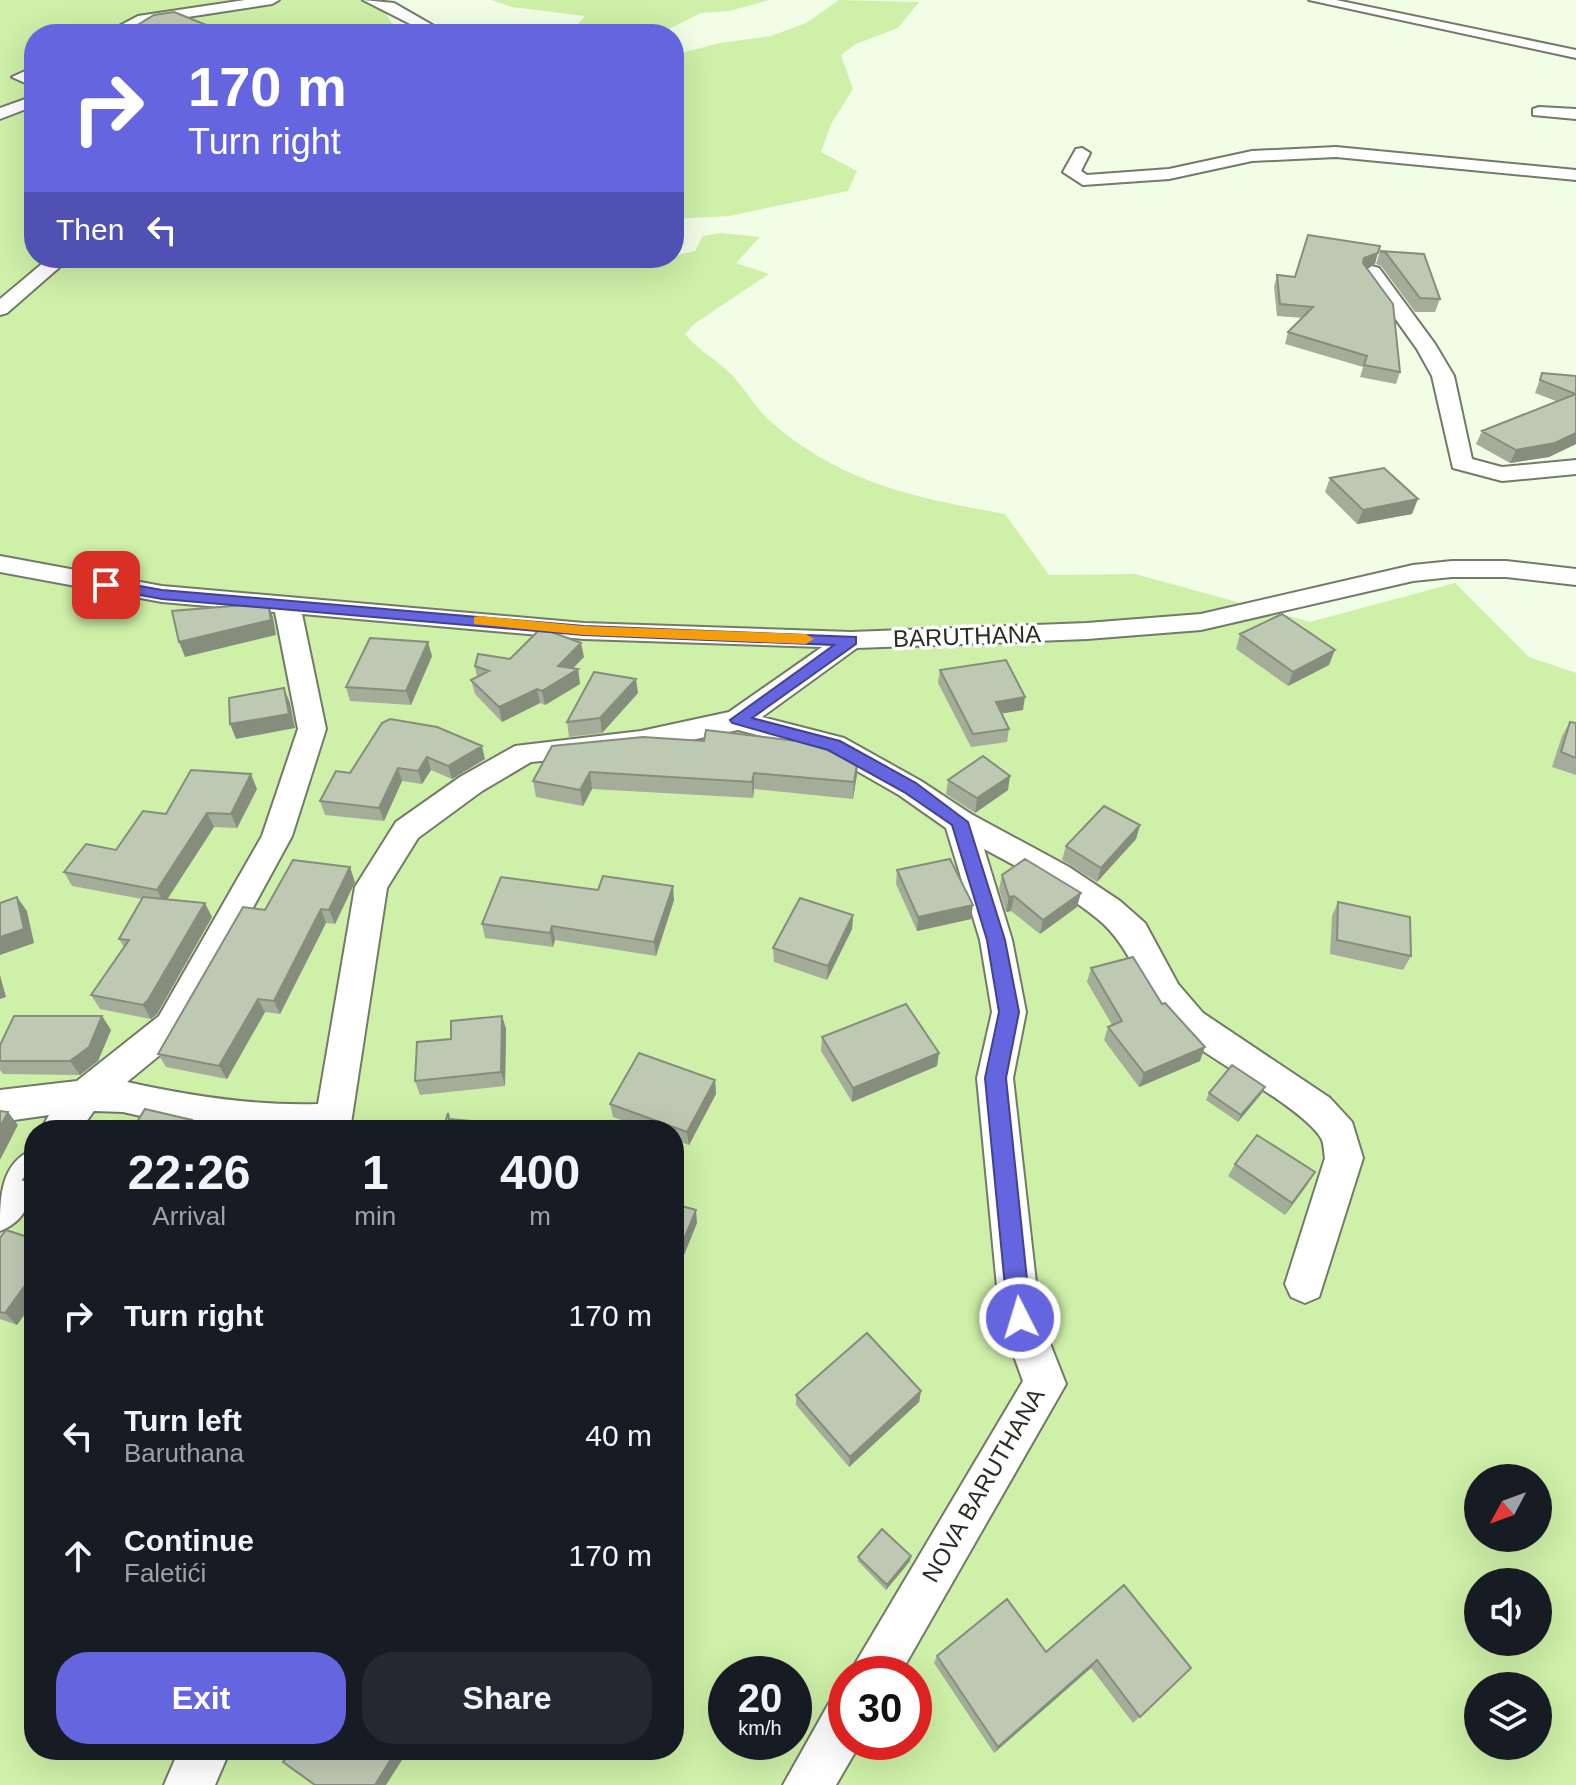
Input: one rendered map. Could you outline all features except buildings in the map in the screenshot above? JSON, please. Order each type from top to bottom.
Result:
[{"type":"street","points":[[130,24],[138,20],[272,0]]},
{"type":"street","points":[[370,0],[394,5],[417,24]]},
{"type":"street","points":[[1316,0],[1576,54]]},
{"type":"street","points":[[9,92],[24,91]]},
{"type":"street","points":[[0,114],[24,105]]},
{"type":"street","points":[[1539,112],[1576,114]]},
{"type":"street","points":[[1082,153],[1072,172],[1083,180],[1169,174],[1252,156],[1336,152],[1576,175]]},
{"type":"street","points":[[0,309],[49,268]]},
{"type":"street","points":[[1372,272],[1400,315],[1426,342],[1444,379],[1461,463],[1492,472],[1576,467]]},
{"type":"street","name":"BARUTHANA","points":[[0,564],[162,594],[584,631],[851,640],[1087,631],[1201,622],[1273,608],[1413,573],[1452,569],[1506,569],[1576,577]]},
{"type":"street","points":[[66,1120],[85,1095],[171,1026],[277,836],[312,729],[302,668],[286,604]]},
{"type":"street","points":[[333,1120],[371,887],[407,830],[471,784],[525,753],[641,741],[738,720],[851,640]]},
{"type":"street","points":[[738,720],[834,745],[910,788],[960,822],[1058,875],[1109,910],[1133,932],[1166,994],[1191,1023],[1317,1109],[1339,1133],[1344,1158],[1305,1284]]},
{"type":"street","name":"NOVA BARUTHANA","points":[[884,1656],[1045,1384],[1020,1318],[995,1078],[1009,1012],[996,940],[960,822]]},
{"type":"street","points":[[0,1106],[85,1095],[123,1097],[199,1114],[272,1120]]},
{"type":"street","points":[[0,1213],[24,1180]]},
{"type":"street","points":[[808,1785],[828,1751]]},
{"type":"street","points":[[189,1785],[200,1760]]},
{"type":"green space","points":[[0,0],[367,0],[365,2],[381,6],[393,24],[24,24],[24,268],[684,268],[684,253],[695,251],[703,236],[721,233],[760,237],[736,263],[769,274],[694,324],[685,334],[731,374],[770,421],[824,459],[880,485],[1005,514],[1049,575],[1135,574],[1310,622],[1455,583],[1529,657],[1576,673],[1576,1785],[0,1785]]},
{"type":"green space","points":[[491,0],[770,0],[729,11],[701,13],[679,24],[578,24],[585,16],[512,7]]},
{"type":"green space","points":[[839,0],[919,2],[898,28],[856,44],[841,55],[853,89],[831,124],[821,152],[857,171],[848,191],[729,216],[684,218],[684,52],[720,43],[771,36],[806,23]]},
{"type":"slow traffic","points":[[480,621],[584,631],[806,639]]},
{"type":"route","points":[[106,585],[162,594],[584,631],[851,640],[738,720],[834,745],[910,788],[960,822],[996,940],[1009,1012],[995,1078],[1010,1195],[1020,1318]]}]
